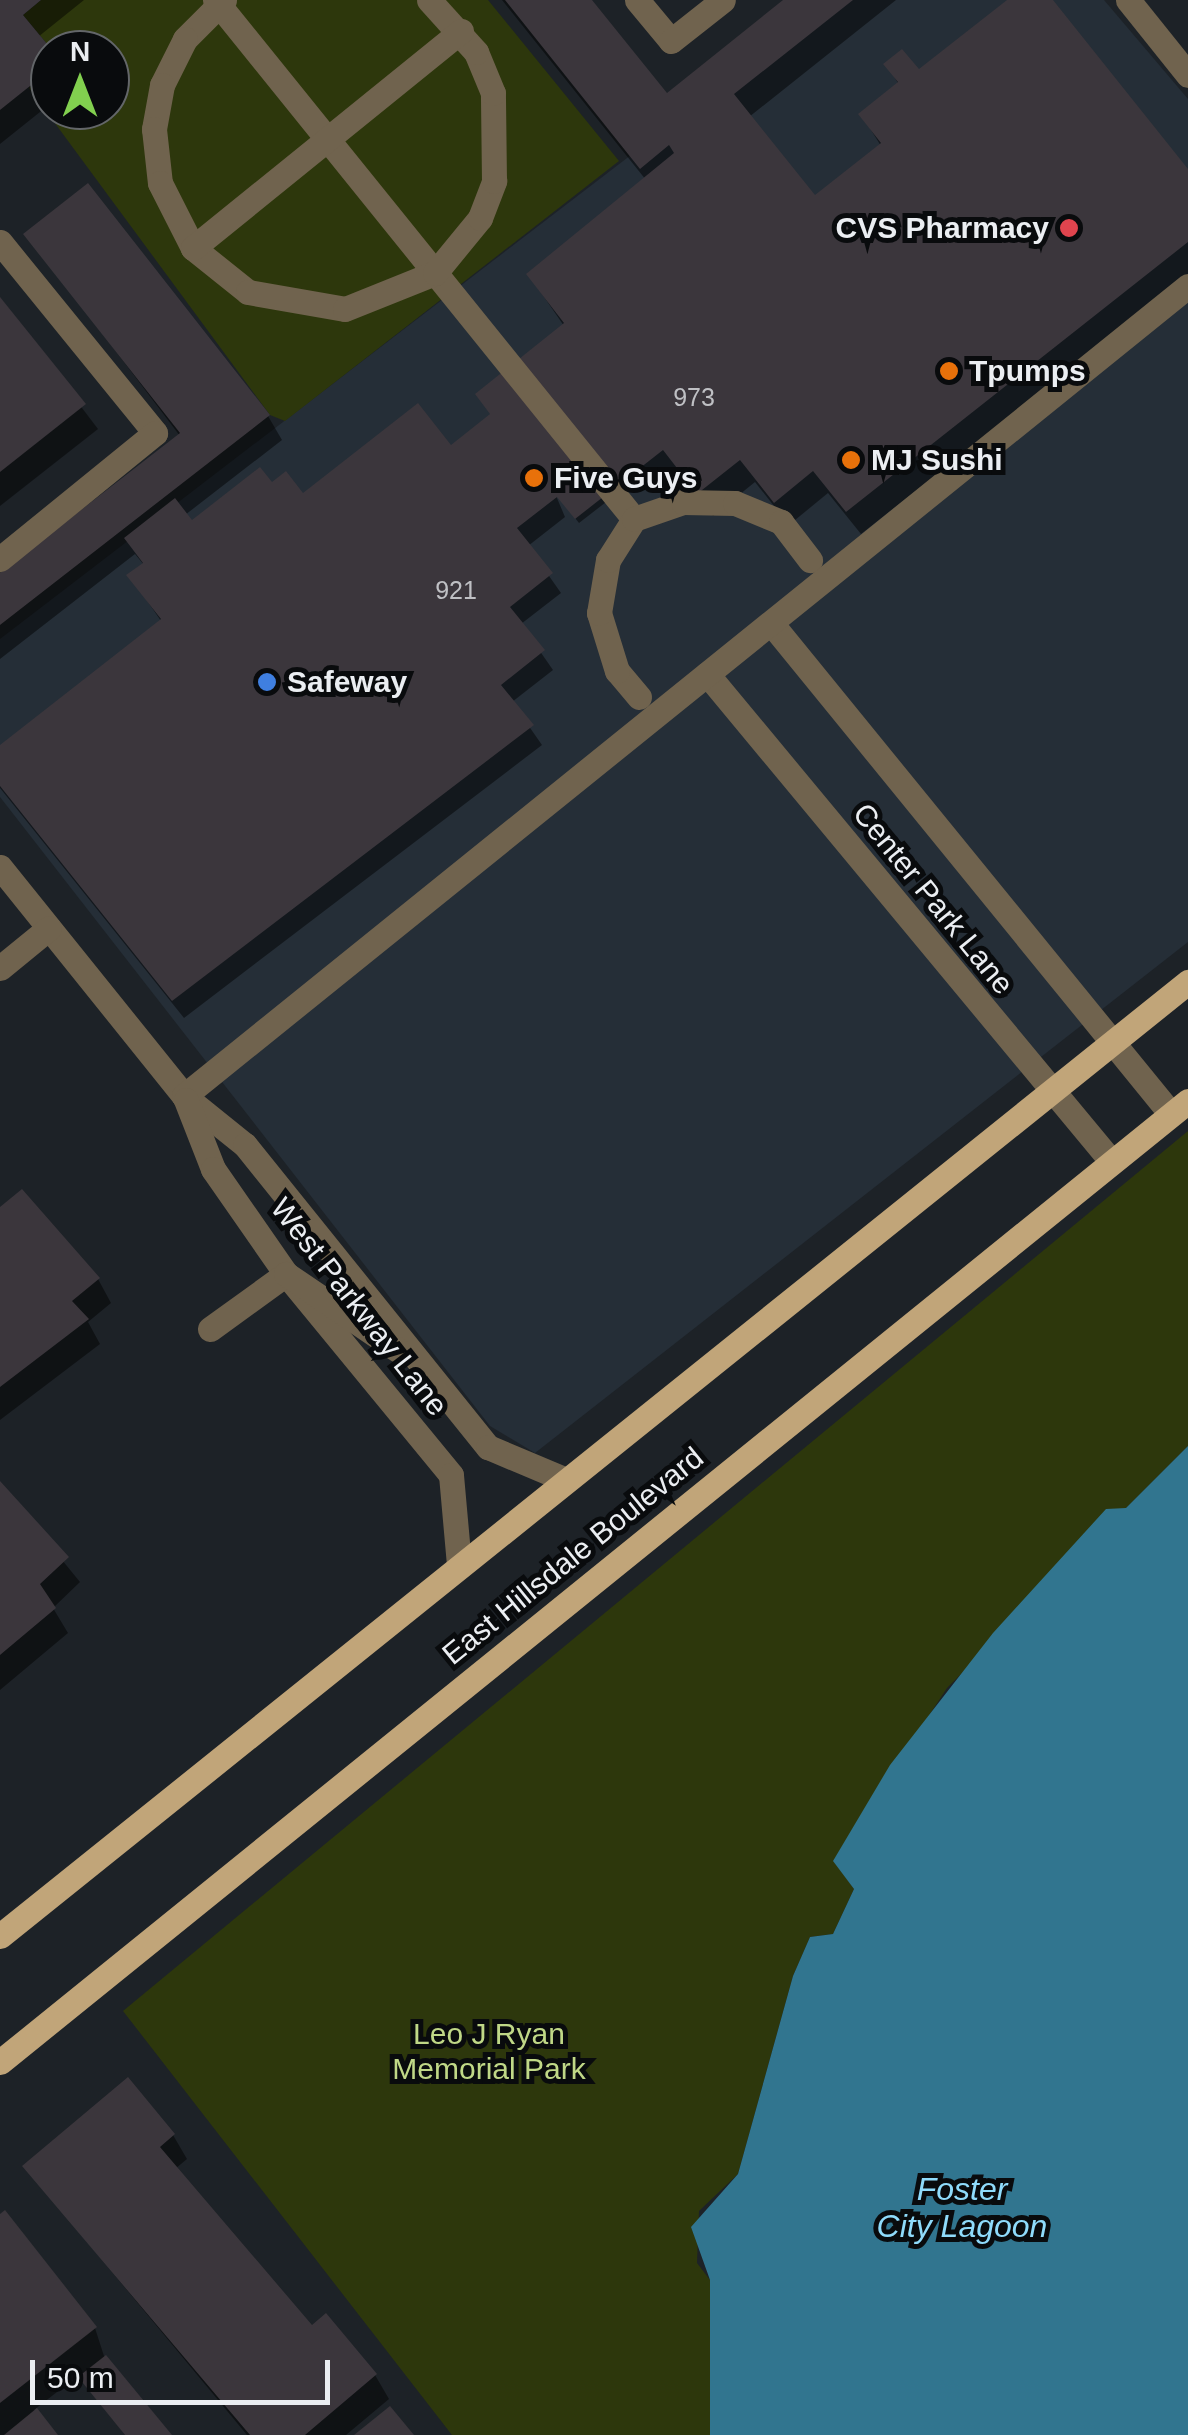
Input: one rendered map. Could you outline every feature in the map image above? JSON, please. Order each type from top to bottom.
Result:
[{"type":"main road","name":"East Hillsdale Boulevard","points":[[0,1936],[1188,982]]},
{"type":"main road","name":"East Hillsdale Boulevard","points":[[0,2062],[1179,1108]]},
{"type":"street","points":[[429,0],[461,30],[493,93],[499,136],[480,218],[435,273],[389,299],[294,307],[248,292],[193,248],[160,182],[154,129],[185,39],[219,1],[327,139],[435,273],[634,519]]},
{"type":"street","points":[[637,0],[670,41],[723,0]]},
{"type":"street","points":[[1128,0],[1188,75]]},
{"type":"street","points":[[193,248],[461,30]]},
{"type":"street","points":[[0,242],[155,433],[0,558]]},
{"type":"street","points":[[184,1096],[1188,286]]},
{"type":"street","points":[[639,697],[617,671],[599,612],[608,560],[634,519],[683,502],[735,503],[782,522],[810,560]]},
{"type":"street","name":"Center Park Lane","points":[[771,622],[1113,1042],[1179,1108]]},
{"type":"street","name":"Center Park Lane","points":[[708,674],[1112,1162]]},
{"type":"street","name":"West Parkway Lane","points":[[0,867],[184,1096],[245,1145],[488,1448],[566,1480]]},
{"type":"street","points":[[0,968],[49,928]]},
{"type":"street","name":"West Parkway Lane","points":[[184,1096],[213,1169],[286,1274],[451,1475],[459,1564]]},
{"type":"street","points":[[210,1329],[286,1274],[422,1366]]},
{"type":"shaded area","points":[[833,0],[1104,0],[1188,99],[1188,942],[535,1453],[490,1426],[0,797],[0,639]]},
{"type":"green space","points":[[41,0],[488,0],[619,161],[285,421],[270,415],[60,130],[130,130],[130,30],[35,30],[23,15]]},
{"type":"green space","name":"Leo J Ryan Memorial Park","points":[[1188,1131],[1188,1446],[947,1688],[834,1860],[854,1889],[833,1934],[810,1937],[793,1976],[738,2174],[699,2211],[697,2263],[710,2280],[710,2435],[452,2435],[123,2011]]},
{"type":"water","name":"Foster City Lagoon","points":[[1188,1446],[1188,2435],[710,2435],[710,2280],[691,2227],[738,2174],[793,1976],[810,1937],[833,1934],[854,1889],[833,1861],[890,1765],[993,1633],[1106,1509],[1126,1508]]},
{"type":"building","points":[[0,0],[41,0],[23,15],[35,30],[30,30],[30,86],[0,110]]},
{"type":"building","points":[[505,0],[592,0],[667,93],[783,0],[853,0],[734,94],[815,195],[881,143],[858,114],[898,82],[883,64],[902,49],[919,69],[1007,0],[1053,0],[1188,169],[1188,242],[846,512],[813,471],[774,503],[740,460],[697,494],[663,450],[575,519],[557,497],[517,528],[553,573],[510,607],[545,650],[501,685],[534,725],[172,1001],[0,786],[0,745],[161,619],[126,575],[143,563],[124,538],[175,498],[192,520],[260,467],[272,482],[286,471],[303,493],[418,403],[451,445],[490,414],[475,394],[564,323],[526,274],[674,153],[669,145],[640,169]]},
{"type":"building","points":[[88,183],[270,415],[0,625],[0,573],[180,433],[23,234]]},
{"type":"building","points":[[0,297],[86,404],[0,472]]},
{"type":"building","points":[[22,1189],[100,1278],[72,1301],[89,1319],[0,1387],[0,1207]]},
{"type":"building","points":[[0,1481],[69,1557],[40,1584],[56,1608],[0,1655]]},
{"type":"building","points":[[128,2077],[175,2134],[160,2147],[312,2325],[326,2313],[377,2374],[305,2435],[250,2435],[22,2166]]},
{"type":"building","points":[[5,2210],[97,2327],[0,2403],[0,2214]]},
{"type":"building","points":[[106,2355],[172,2435],[125,2435],[78,2377]]},
{"type":"building","points":[[390,2406],[414,2435],[354,2435]]},
{"type":"building","points":[[37,2408],[58,2435],[4,2435]]},
{"type":"place","name":"CVS Pharmacy","points":[[1069,228]]},
{"type":"place","name":"Tpumps","points":[[949,371]]},
{"type":"place","name":"MJ Sushi","points":[[851,460]]},
{"type":"place","name":"Five Guys","points":[[534,478]]},
{"type":"place","name":"Safeway","points":[[267,682]]}]
